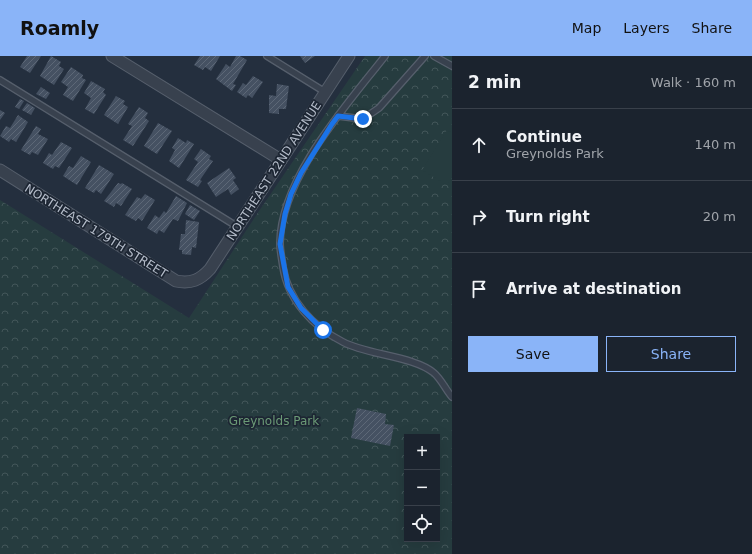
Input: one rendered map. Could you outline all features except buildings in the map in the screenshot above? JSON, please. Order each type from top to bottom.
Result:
[{"type":"street","points":[[112,56],[280,160]]},
{"type":"street","name":"NORTHEAST 22ND AVENUE","points":[[194,282],[210,269],[349,56]]},
{"type":"street","name":"NORTHEAST 179TH STREET","points":[[0,170],[176,281],[189,283],[194,282]]},
{"type":"lane","points":[[267,56],[325,92]]},
{"type":"lane","points":[[385,56],[338,116],[301,173],[291,194],[285,214],[280,244],[288,287],[301,308],[314,322],[328,333],[355,347],[421,367],[434,373],[452,397]]},
{"type":"lane","points":[[338,116],[363,119],[379,108],[425,56]]},
{"type":"lane","points":[[434,56],[452,66]]},
{"type":"lane","points":[[0,80],[238,227]]},
{"type":"green space","name":"Greynolds Park","points":[[365,56],[452,56],[452,554],[0,554],[0,200],[189,318],[259,211]]},
{"type":"green space","points":[[447,130],[452,133],[452,177],[447,185],[422,170]]},
{"type":"route","points":[[323,330],[301,308],[288,287],[285,278],[280,244],[282,229],[291,194],[301,173],[332,124],[338,116],[363,119]]}]
